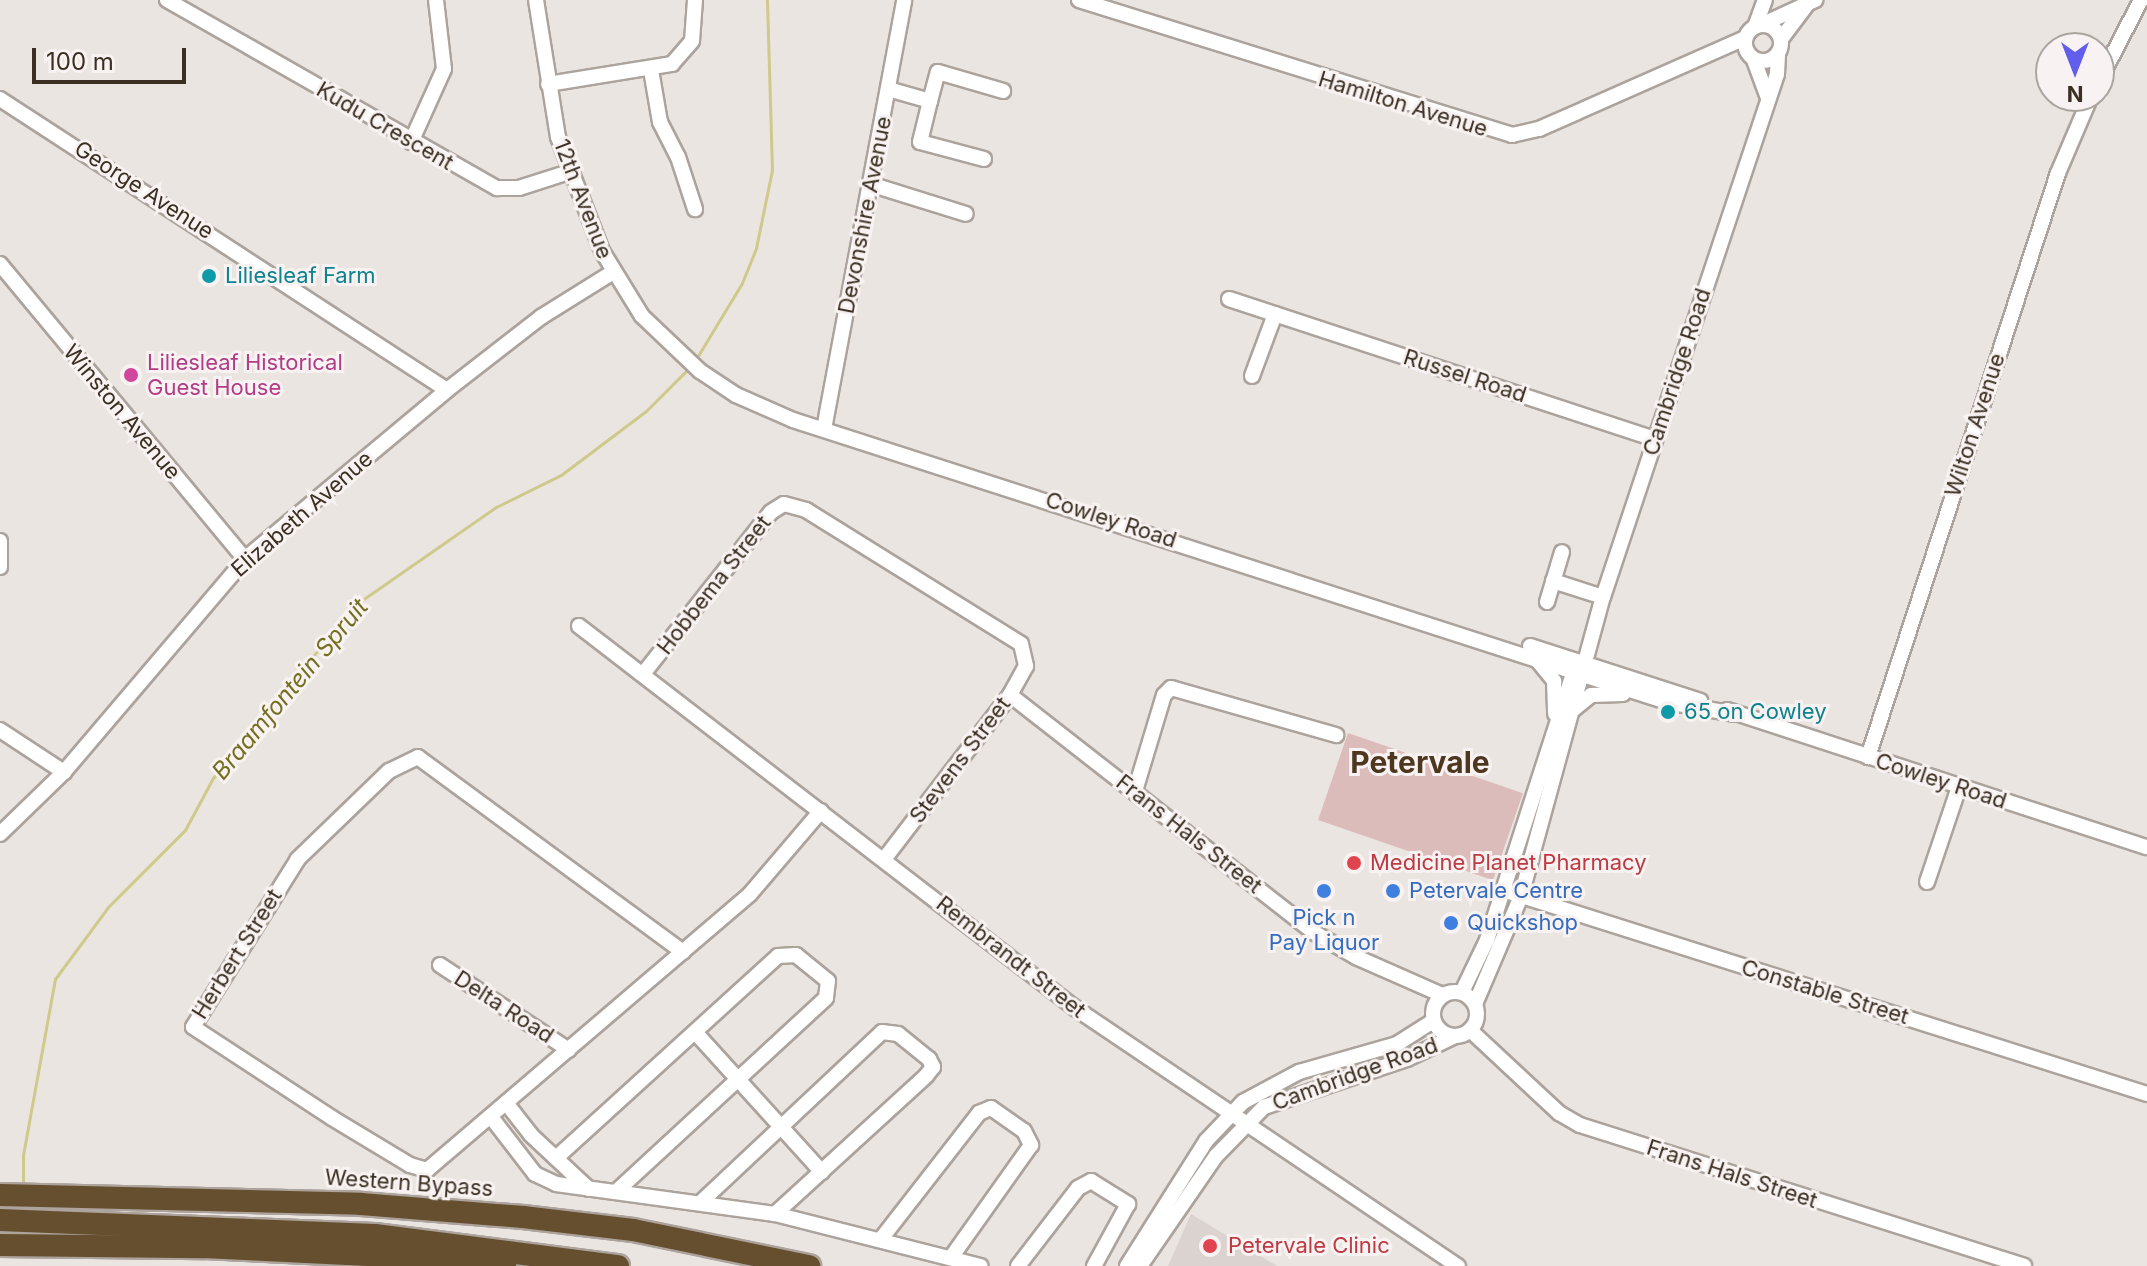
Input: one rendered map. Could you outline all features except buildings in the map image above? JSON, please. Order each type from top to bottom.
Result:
[{"type":"highway","points":[[0,1185],[65,1192]]},
{"type":"highway","name":"Western Bypass","points":[[0,1195],[65,1192],[155,1199],[361,1204],[523,1217],[647,1233],[809,1266]]},
{"type":"highway","points":[[0,1220],[375,1235],[609,1265]]},
{"type":"highway","points":[[0,1245],[93,1249],[204,1247],[609,1265]]},
{"type":"street","name":"Kudu Crescent","points":[[167,0],[411,142],[497,188],[519,188],[569,172]]},
{"type":"street","points":[[411,142],[444,69],[436,0]]},
{"type":"street","name":"12th Avenue","points":[[536,0],[548,84],[569,172],[613,272],[642,316],[700,371],[736,395],[824,429]]},
{"type":"street","points":[[548,84],[651,70],[672,64],[688,50],[695,0]]},
{"type":"street","name":"Devonshire Avenue","points":[[824,429],[873,185],[904,0]]},
{"type":"street","name":"Hamilton Avenue","points":[[1079,0],[1512,135],[1539,129],[1722,49],[1775,16],[1807,3]]},
{"type":"street","points":[[1765,0],[1754,30],[1752,58],[1768,98]]},
{"type":"street","name":"Cambridge Road","points":[[1462,992],[1478,966],[1555,723],[1589,647],[1654,439],[1768,98],[1779,42],[1774,0],[1807,3]]},
{"type":"street","points":[[2115,50],[2141,0]]},
{"type":"street","points":[[1722,49],[1765,62],[1807,3]]},
{"type":"street","points":[[1754,30],[1779,42]]},
{"type":"street","points":[[651,70],[660,122],[678,157],[695,209]]},
{"type":"street","points":[[984,159],[920,142],[938,72],[1003,91]]},
{"type":"street","points":[[888,89],[930,101]]},
{"type":"street","name":"George Avenue","points":[[0,99],[447,390]]},
{"type":"street","name":"Wilton Avenue","points":[[1868,757],[2058,173],[2084,112]]},
{"type":"street","points":[[873,185],[966,214]]},
{"type":"street","name":"Winston Avenue","points":[[0,264],[245,559]]},
{"type":"street","name":"Elizabeth Avenue","points":[[0,834],[64,772],[245,559],[447,390],[541,317],[613,272]]},
{"type":"street","name":"Russel Road","points":[[1229,299],[1654,439]]},
{"type":"street","points":[[1252,376],[1275,314]]},
{"type":"street","name":"Cowley Road","points":[[824,429],[1735,714],[2147,847]]},
{"type":"street","name":"Hobbema Street","points":[[643,674],[771,512],[791,504],[1021,644],[1027,658]]},
{"type":"street","points":[[0,541],[0,567]]},
{"type":"street","points":[[1547,602],[1562,552]]},
{"type":"street","points":[[1553,581],[1603,597]]},
{"type":"street","name":"Cowley Road","points":[[1398,611],[1526,654],[1581,668],[1667,702],[1735,714]]},
{"type":"street","name":"Rembrandt Street","points":[[579,626],[885,858],[1075,1008],[1458,1266]]},
{"type":"street","points":[[1526,654],[1551,674],[1555,723]]},
{"type":"street","name":"Stevens Street","points":[[885,858],[1010,695],[1027,658]]},
{"type":"street","name":"Cambridge Road","points":[[1475,1004],[1521,896],[1572,712],[1581,668]]},
{"type":"street","points":[[1135,791],[1164,695],[1171,688],[1336,735]]},
{"type":"street","points":[[1572,712],[1599,693],[1667,702]]},
{"type":"street","name":"Frans Hals Street","points":[[1010,695],[1315,933],[1342,950],[1418,983],[1439,999]]},
{"type":"street","points":[[0,730],[64,772]]},
{"type":"street","name":"Herbert Street","points":[[683,952],[434,764],[418,757],[389,771],[298,859],[193,1027],[416,1168],[432,1168],[507,1104],[569,1050],[683,952],[750,894],[821,811]]},
{"type":"street","points":[[1927,882],[1959,787]]},
{"type":"street","name":"Constable Street","points":[[1503,890],[2147,1094]]},
{"type":"street","points":[[556,1158],[784,953],[796,955],[828,981],[826,998],[616,1192]]},
{"type":"street","name":"Delta Road","points":[[440,965],[569,1050]]},
{"type":"street","points":[[1462,992],[1475,1004],[1477,1018],[1470,1030],[1455,1036],[1442,1032],[1433,1021],[1439,999],[1462,992]]},
{"type":"street","name":"Cambridge Road","points":[[1127,1266],[1206,1141],[1230,1113],[1278,1080],[1397,1044],[1433,1021]]},
{"type":"street","name":"Frans Hals Street","points":[[1470,1030],[1559,1113],[1580,1125],[2024,1266]]},
{"type":"street","points":[[695,1032],[822,1172]]},
{"type":"street","points":[[701,1202],[882,1032],[898,1034],[929,1059],[933,1067],[926,1076],[775,1214]]},
{"type":"street","name":"Cambridge Road","points":[[1140,1266],[1245,1123],[1276,1101],[1407,1059],[1455,1036]]},
{"type":"street","points":[[507,1104],[589,1189]]},
{"type":"street","points":[[881,1239],[979,1113],[991,1108],[1024,1131],[1031,1145],[952,1256]]},
{"type":"street","points":[[491,1117],[535,1174],[556,1184],[775,1214],[952,1256],[981,1266]]},
{"type":"street","points":[[1018,1266],[1078,1188],[1091,1181],[1128,1204],[1094,1266]]},
{"type":"shaded area","points":[[1348,733],[1523,793],[1493,880],[1318,820]]},
{"type":"shaded area","name":"Petervale Clinic","points":[[1191,1214],[1277,1266],[1168,1266]]},
{"type":"waterway","name":"Braamfontein Spruit","points":[[696,359],[742,283],[756,248],[772,170],[767,0]]},
{"type":"waterway","name":"Braamfontein Spruit","points":[[23,1187],[23,1155],[55,979],[108,907],[185,830],[213,778],[355,605],[496,507],[561,475],[646,411],[689,368]]},
{"type":"place","name":"Liliesleaf Farm","points":[[209,276]]},
{"type":"place","name":"Liliesleaf Historical Guest House","points":[[131,375]]},
{"type":"place","name":"65 on Cowley","points":[[1668,712]]},
{"type":"place","name":"Medicine Planet Pharmacy","points":[[1354,863]]},
{"type":"place","name":"Pick n Pay Liquor","points":[[1324,891]]},
{"type":"place","name":"Petervale Centre","points":[[1393,891]]},
{"type":"place","name":"Quickshop","points":[[1451,923]]},
{"type":"place","name":"Petervale Clinic","points":[[1210,1246]]},
{"type":"district","name":"Petervale","points":[[1420,762]]}]
